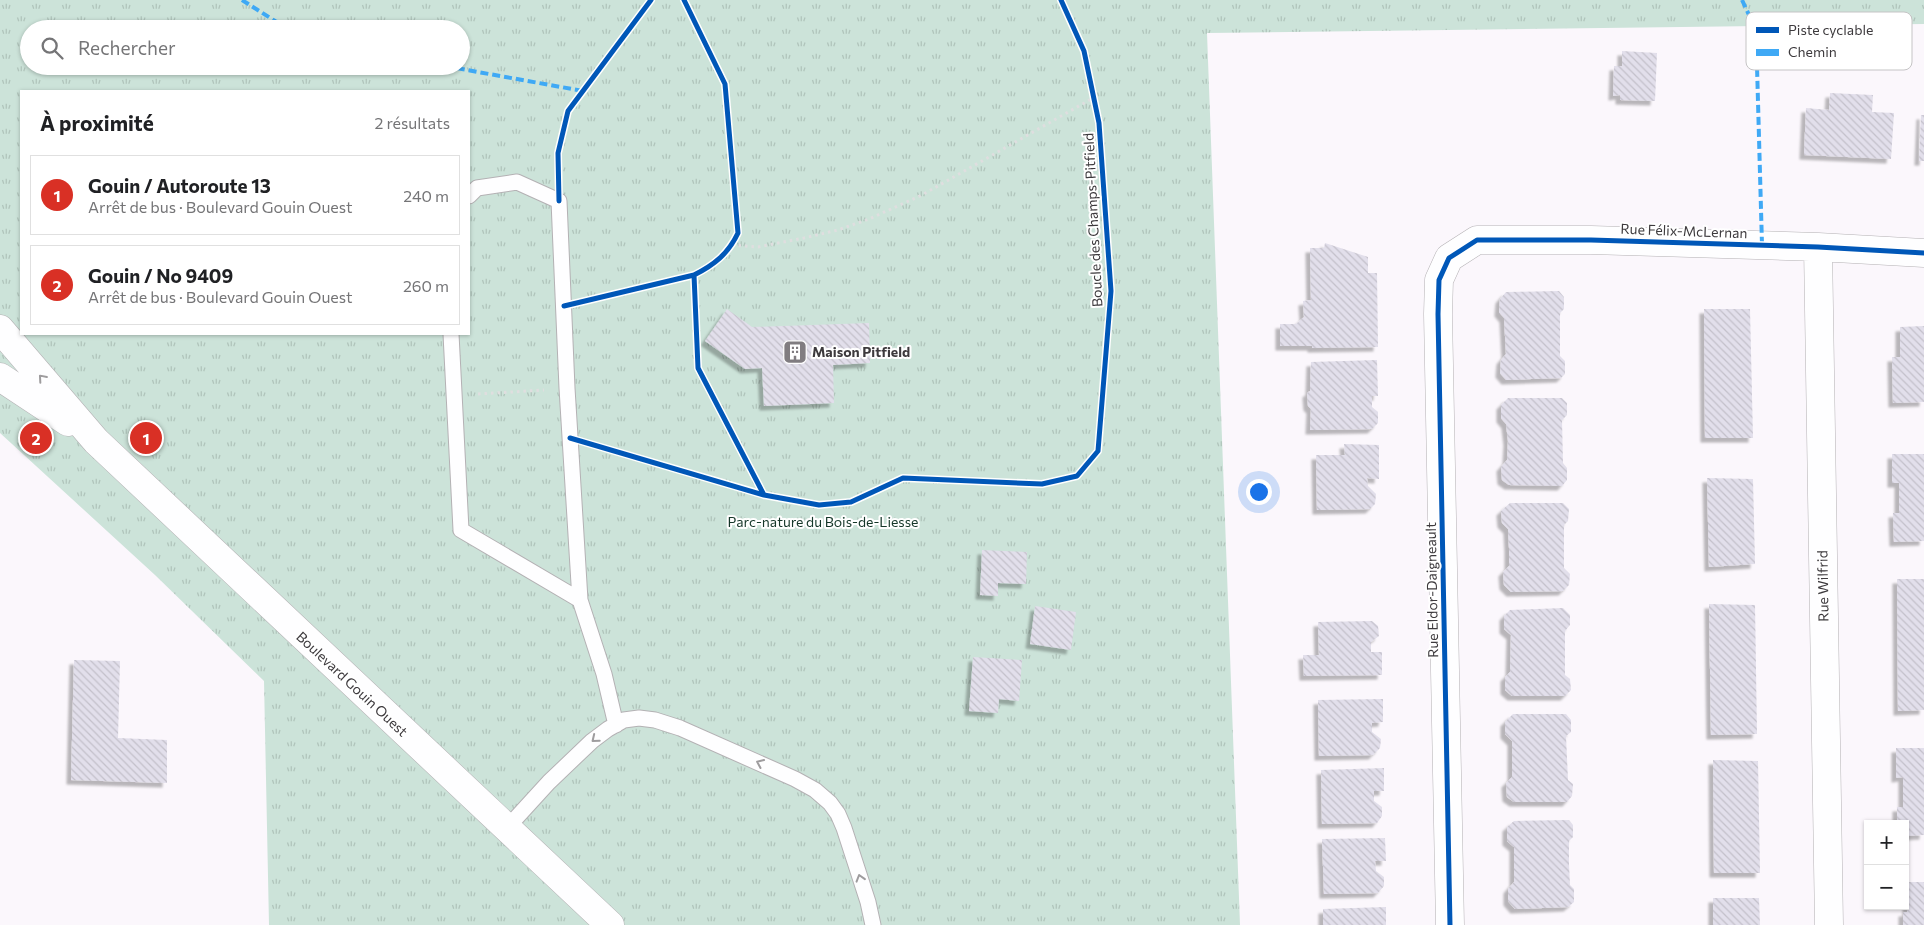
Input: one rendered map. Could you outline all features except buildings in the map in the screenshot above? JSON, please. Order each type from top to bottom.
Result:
[{"type":"street","name":"Rue Félix-McLernan","points":[[1449,258],[1477,240],[1591,240],[1818,247],[1924,253]]},
{"type":"street","name":"Rue Wilfrid","points":[[1818,247],[1829,925]]},
{"type":"street","name":"Rue Eldor-Daigneault","points":[[1449,258],[1438,280],[1438,314],[1450,925]]},
{"type":"street","name":"Boulevard Gouin Ouest","points":[[0,329],[96,441],[610,925]]},
{"type":"street","name":"Boulevard Gouin Ouest","points":[[0,377],[96,441]]},
{"type":"lane","points":[[470,195],[477,188],[516,182],[559,201],[567,388],[580,600],[604,674],[616,725]]},
{"type":"lane","points":[[451,335],[461,530],[580,600]]},
{"type":"lane","points":[[507,828],[549,782],[592,742],[624,720],[639,718],[655,720],[680,728],[795,779],[816,790],[830,803],[838,814],[844,828],[865,892],[873,925]]},
{"type":"path","points":[[1092,89],[1095,106]]},
{"type":"path","points":[[732,245],[758,247],[838,230],[869,219],[922,195],[1094,98]]},
{"type":"path","points":[[726,252],[735,239]]},
{"type":"path","points":[[455,396],[567,388]]},
{"type":"green space","name":"Parc-nature du Bois-de-Liesse","points":[[0,0],[1924,0],[1924,24],[1912,24],[1912,12],[1746,12],[1746,26],[1207,33],[1240,925],[269,925],[264,681],[155,575],[0,433]]},
{"type":"marked path","points":[[242,0],[273,20]]},
{"type":"marked path","points":[[1742,0],[1748,12]]},
{"type":"marked path","points":[[1757,70],[1762,245]]},
{"type":"marked path","points":[[470,71],[583,91]]},
{"type":"cycle path","points":[[559,201],[558,153],[568,111],[651,0]]},
{"type":"cycle path","points":[[564,306],[694,275],[720,258],[730,247],[738,233],[725,84],[684,0]]},
{"type":"cycle path","name":"Boucle des Champs-Pitfield","points":[[570,438],[764,495],[819,505],[851,502],[903,478],[1042,484],[1077,476],[1098,451],[1111,291],[1099,123],[1084,51],[1061,0]]},
{"type":"cycle path","points":[[1450,925],[1438,314],[1439,280],[1449,258],[1477,240],[1591,240],[1818,247],[1924,253]]},
{"type":"cycle path","points":[[694,275],[698,368],[764,495]]},
{"type":"place","name":"Maison Pitfield","points":[[795,352]]},
{"type":"place","name":"Gouin / No 9409","points":[[36,438]]},
{"type":"place","name":"Gouin / Autoroute 13","points":[[146,438]]}]
